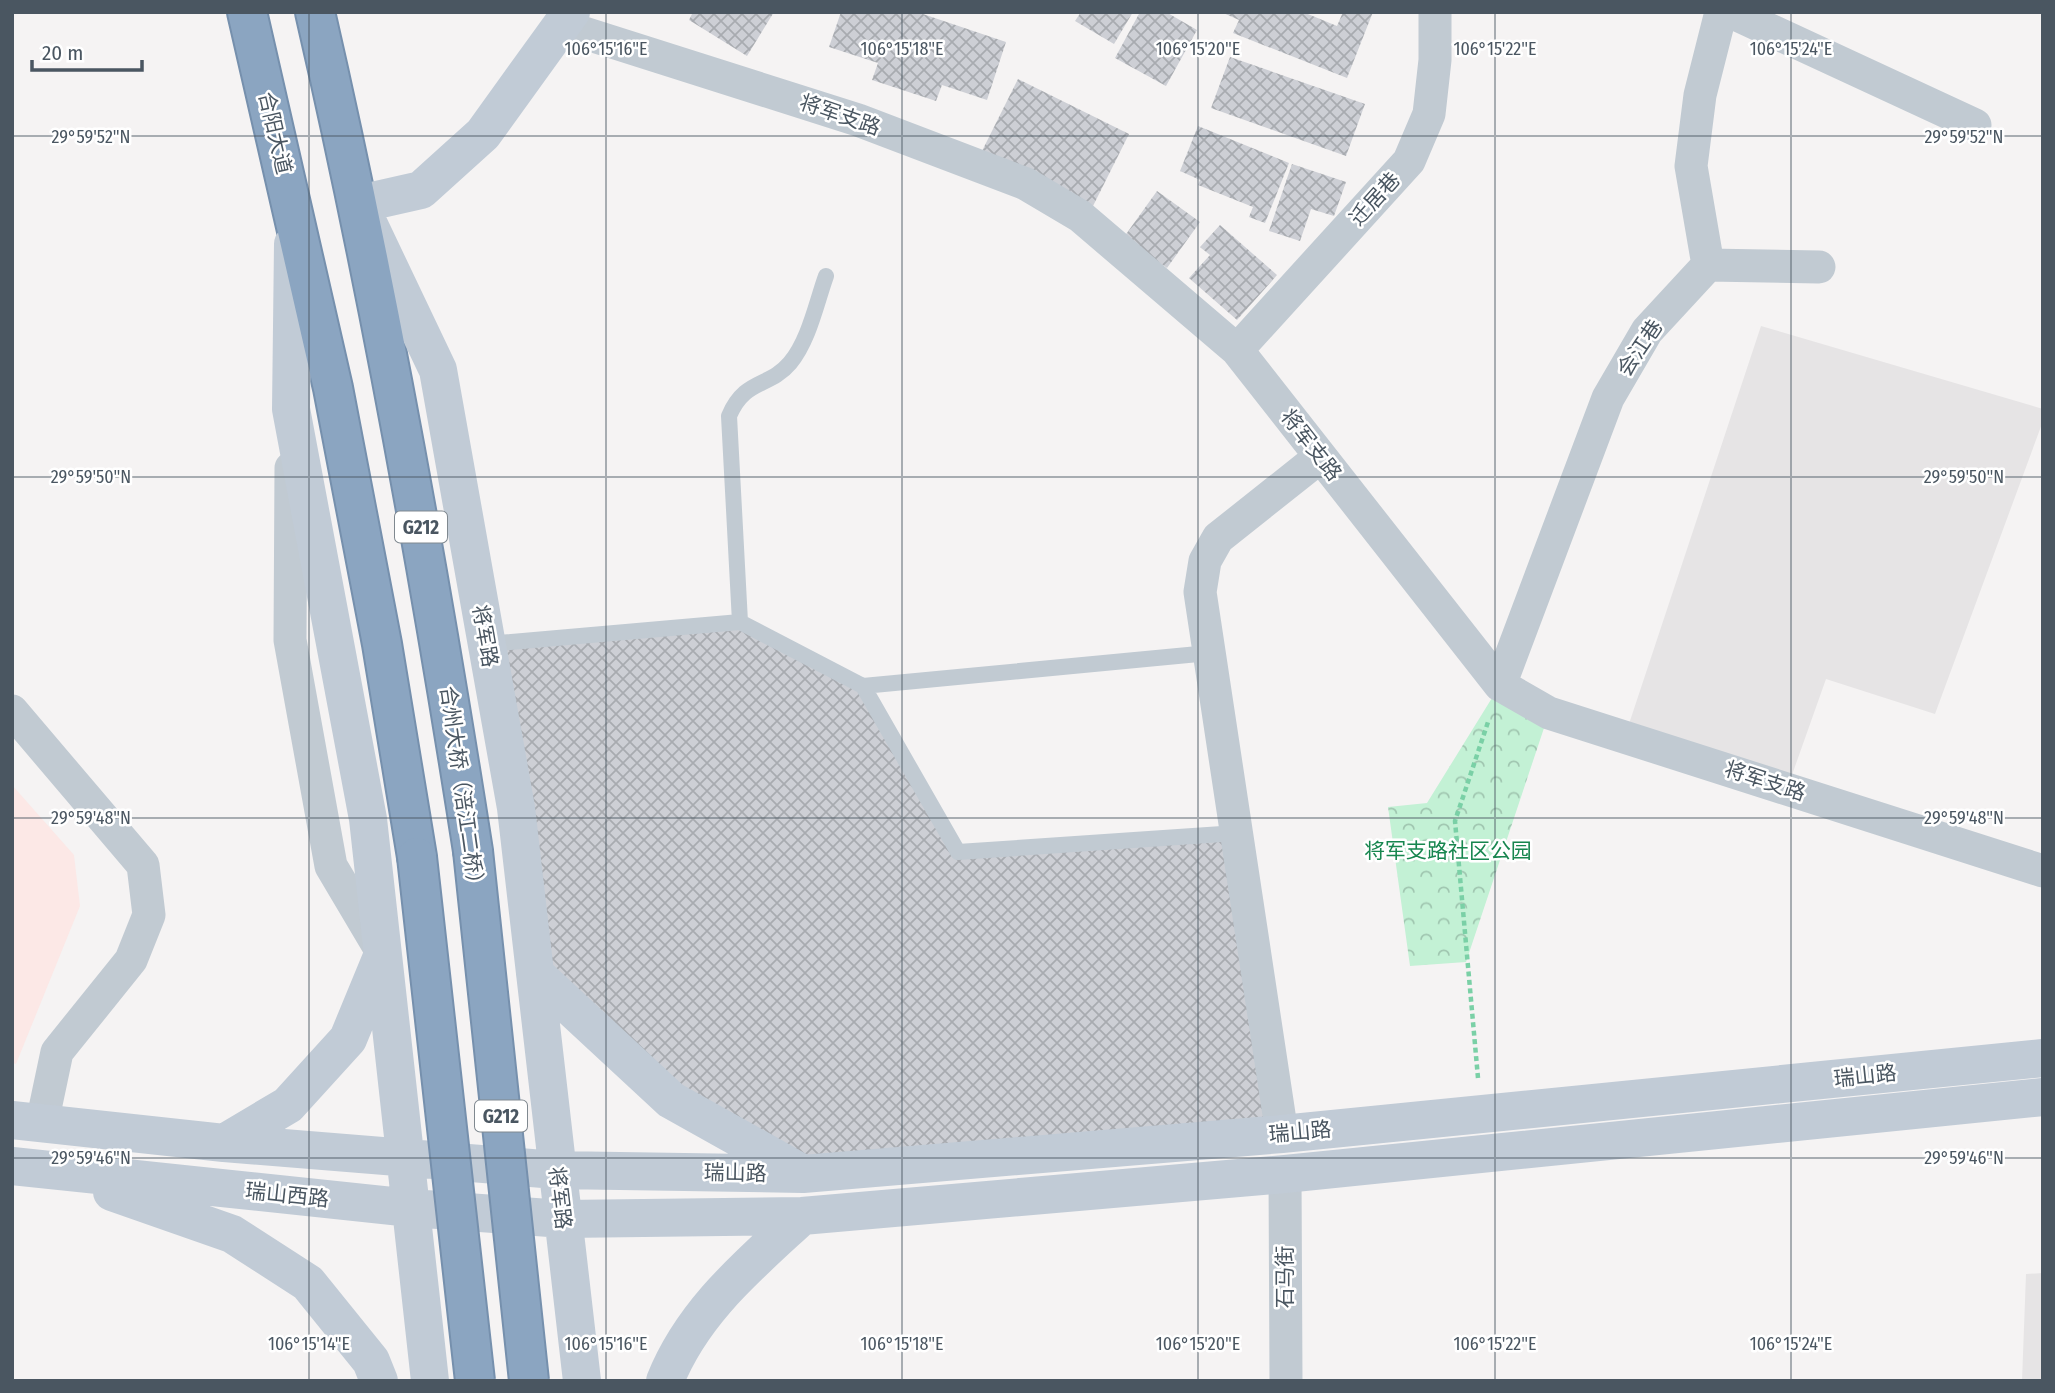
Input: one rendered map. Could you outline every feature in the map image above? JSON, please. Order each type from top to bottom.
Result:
[{"type":"highway","name":"合阳大道","points":[[247,12],[293,214]]},
{"type":"highway","name":"G212","points":[[316,12],[359,204]]},
{"type":"highway","name":"合州大桥（涪江二桥）","points":[[359,204],[431,578],[473,851],[529,1381]]},
{"type":"highway","name":"G212","points":[[293,214],[336,401],[418,857],[475,1381]]},
{"type":"main road","points":[[359,204],[421,190],[483,134],[566,19]]},
{"type":"main road","name":"将军路","points":[[359,204],[438,370],[516,808],[582,1381]]},
{"type":"main road","points":[[293,214],[291,409],[368,819],[430,1381]]},
{"type":"main road","points":[[224,1143],[288,1105],[348,1039],[383,953]]},
{"type":"main road","points":[[535,974],[671,1100],[803,1174]]},
{"type":"main road","name":"瑞山路","points":[[556,1170],[803,1174],[1283,1134],[2043,1058]]},
{"type":"main road","name":"瑞山路","points":[[563,1219],[802,1216],[1285,1174],[2043,1097]]},
{"type":"main road","points":[[27,1122],[224,1143],[556,1170]]},
{"type":"main road","name":"瑞山西路","points":[[12,1166],[411,1208],[563,1219]]},
{"type":"main road","points":[[54,1171],[232,1234],[307,1283],[370,1360],[379,1381]]},
{"type":"main road","points":[[665,1381],[677,1351],[722,1289],[802,1216]]},
{"type":"street","name":"迁居巷","points":[[1237,350],[1409,161],[1429,114],[1435,60],[1435,12]]},
{"type":"street","points":[[1721,12],[1700,95],[1691,166],[1708,265],[1819,267]]},
{"type":"street","points":[[1731,12],[1975,125]]},
{"type":"street","name":"将军支路","points":[[566,19],[858,120],[1026,184],[1080,216],[1237,350],[1500,685],[1549,713],[2043,871]]},
{"type":"street","name":"会江巷","points":[[1500,685],[1608,398],[1647,331],[1708,265]]},
{"type":"street","points":[[1283,1134],[1200,592],[1205,561],[1218,538],[1320,457]]},
{"type":"street","points":[[12,711],[143,865],[149,915],[131,960],[57,1052],[27,1122]]},
{"type":"street","name":"石马街","points":[[1285,1174],[1286,1381]]},
{"type":"lane","points":[[740,622],[729,416],[736,401],[750,387],[789,365],[800,348],[826,276]]},
{"type":"lane","points":[[487,645],[740,622],[863,685],[1209,653]]},
{"type":"lane","points":[[863,685],[958,852],[1237,833]]},
{"type":"path","points":[[1482,1114],[1455,821],[1500,685]]},
{"type":"shaded area","points":[[1761,326],[2043,409],[2043,421],[1935,714],[1826,679],[1787,789],[1625,736]]},
{"type":"shaded area","points":[[12,785],[74,855],[80,906],[16,1064],[12,1063]]},
{"type":"shaded area","points":[[2043,1273],[2043,1381],[2022,1381],[2026,1274]]},
{"type":"green space","name":"将军支路社区公园","points":[[1500,685],[1549,713],[1466,962],[1410,966],[1388,807],[1427,803]]},
{"type":"building","points":[[693,12],[774,12],[747,56],[689,20]]},
{"type":"building","points":[[841,12],[917,12],[1006,42],[987,100],[942,85],[936,101],[872,80],[878,63],[829,47]]},
{"type":"building","points":[[1081,12],[1133,12],[1114,44],[1075,21]]},
{"type":"building","points":[[1140,12],[1166,12],[1197,30],[1166,86],[1115,58]]},
{"type":"building","points":[[1221,12],[1303,12],[1337,26],[1343,12],[1373,12],[1347,78],[1233,33],[1239,20]]},
{"type":"building","points":[[1230,57],[1365,104],[1346,156],[1211,108]]},
{"type":"building","points":[[1018,79],[1129,134],[1093,206],[982,151]]},
{"type":"building","points":[[1198,126],[1289,163],[1265,223],[1249,217],[1253,207],[1198,185],[1200,180],[1180,171]]},
{"type":"building","points":[[1292,164],[1346,182],[1334,216],[1311,209],[1300,241],[1269,231]]},
{"type":"building","points":[[1157,191],[1200,222],[1167,268],[1124,237]]},
{"type":"building","points":[[1220,225],[1277,275],[1237,320],[1189,278],[1210,255],[1200,247]]},
{"type":"building","points":[[740,622],[863,686],[958,852],[1237,833],[1282,1134],[803,1174],[671,1100],[535,974],[487,644]]}]
